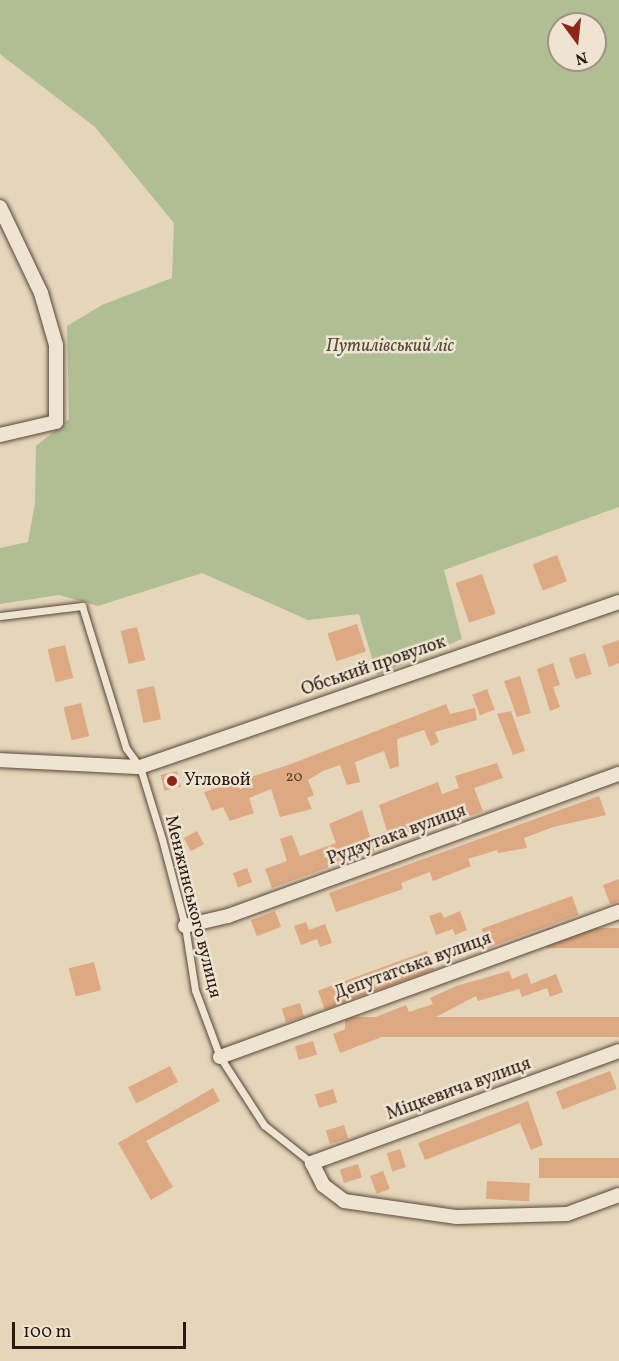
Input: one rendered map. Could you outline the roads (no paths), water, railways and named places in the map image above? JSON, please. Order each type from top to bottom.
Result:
[{"type":"street","points":[[0,207],[41,293],[56,345],[56,422],[0,435]]},
{"type":"street","name":"Обський провулок","points":[[140,767],[619,602]]},
{"type":"street","points":[[0,760],[140,767]]},
{"type":"street","name":"Рудзутака вулиця","points":[[185,926],[228,916],[619,774]]},
{"type":"street","name":"Депутатська вулиця","points":[[220,1056],[619,912]]},
{"type":"street","name":"Міцкевича вулиця","points":[[312,1163],[619,1051]]},
{"type":"street","points":[[312,1163],[323,1185],[344,1201],[457,1217],[567,1214],[619,1195]]},
{"type":"lane","name":"Менжинського вулиця","points":[[0,616],[82,606],[126,748],[140,767],[185,926],[195,990],[220,1056],[264,1125],[312,1163]]},
{"type":"place","name":"Угловой","points":[[172,781]]},
{"type":"park label","name":"Путилівський ліс","points":[[390,347]]}]
